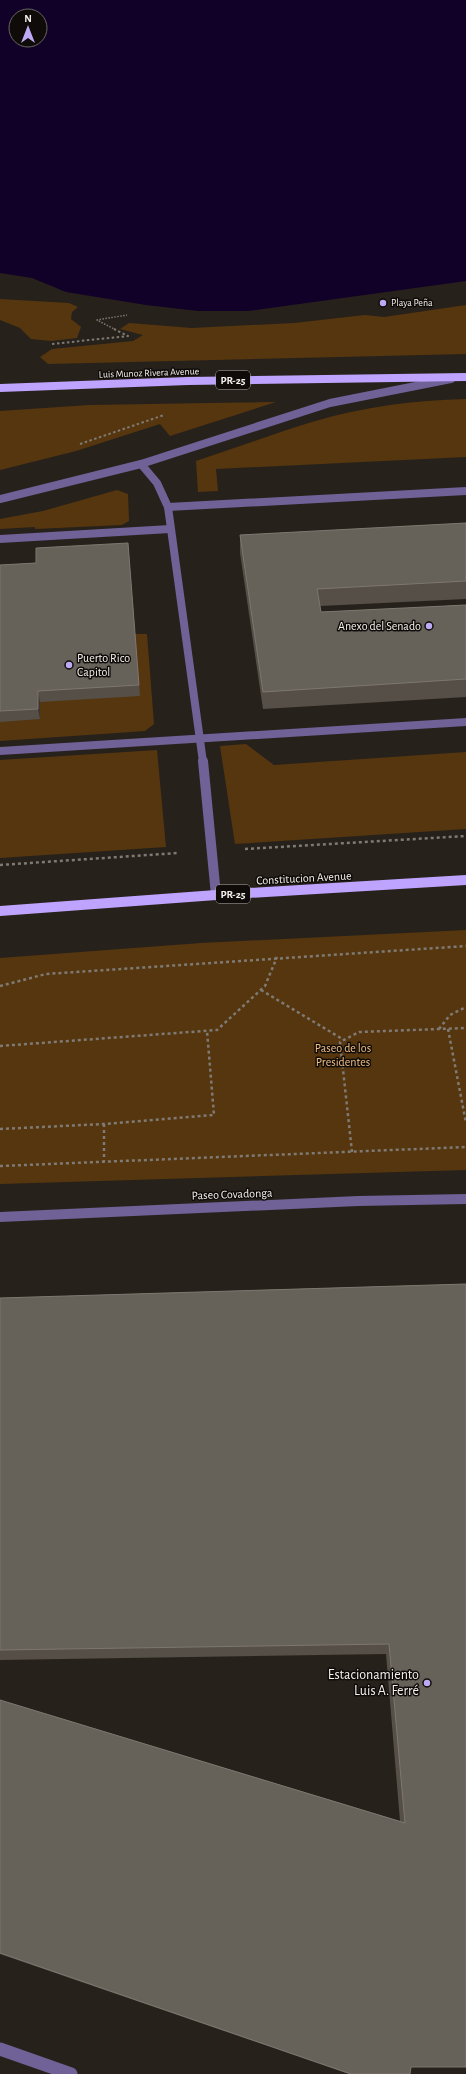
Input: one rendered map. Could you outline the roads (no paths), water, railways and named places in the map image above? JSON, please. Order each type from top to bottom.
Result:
[{"type":"main road","name":"Luis Munoz Rivera Avenue","points":[[0,388],[188,381],[463,377]]},
{"type":"main road","name":"Constitucion Avenue","points":[[0,911],[216,895],[466,880]]},
{"type":"street","points":[[0,499],[141,464],[330,403],[463,377]]},
{"type":"street","points":[[141,464],[157,482],[168,507],[201,739],[216,895]]},
{"type":"street","points":[[168,507],[466,491]]},
{"type":"street","points":[[0,539],[170,529]]},
{"type":"street","points":[[0,751],[466,722]]},
{"type":"street","name":"Paseo Covadonga","points":[[0,1217],[466,1199]]},
{"type":"street","points":[[0,2049],[71,2074]]},
{"type":"place","name":"Playa Peña","points":[[383,303]]},
{"type":"place","name":"Anexo del Senado","points":[[429,626]]},
{"type":"place","name":"Puerto Rico Capitol","points":[[69,665]]},
{"type":"place","name":"Estacionamiento Luis A. Ferré","points":[[427,1683]]},
{"type":"park label","name":"Paseo de los Presidentes","points":[[343,1055]]}]
